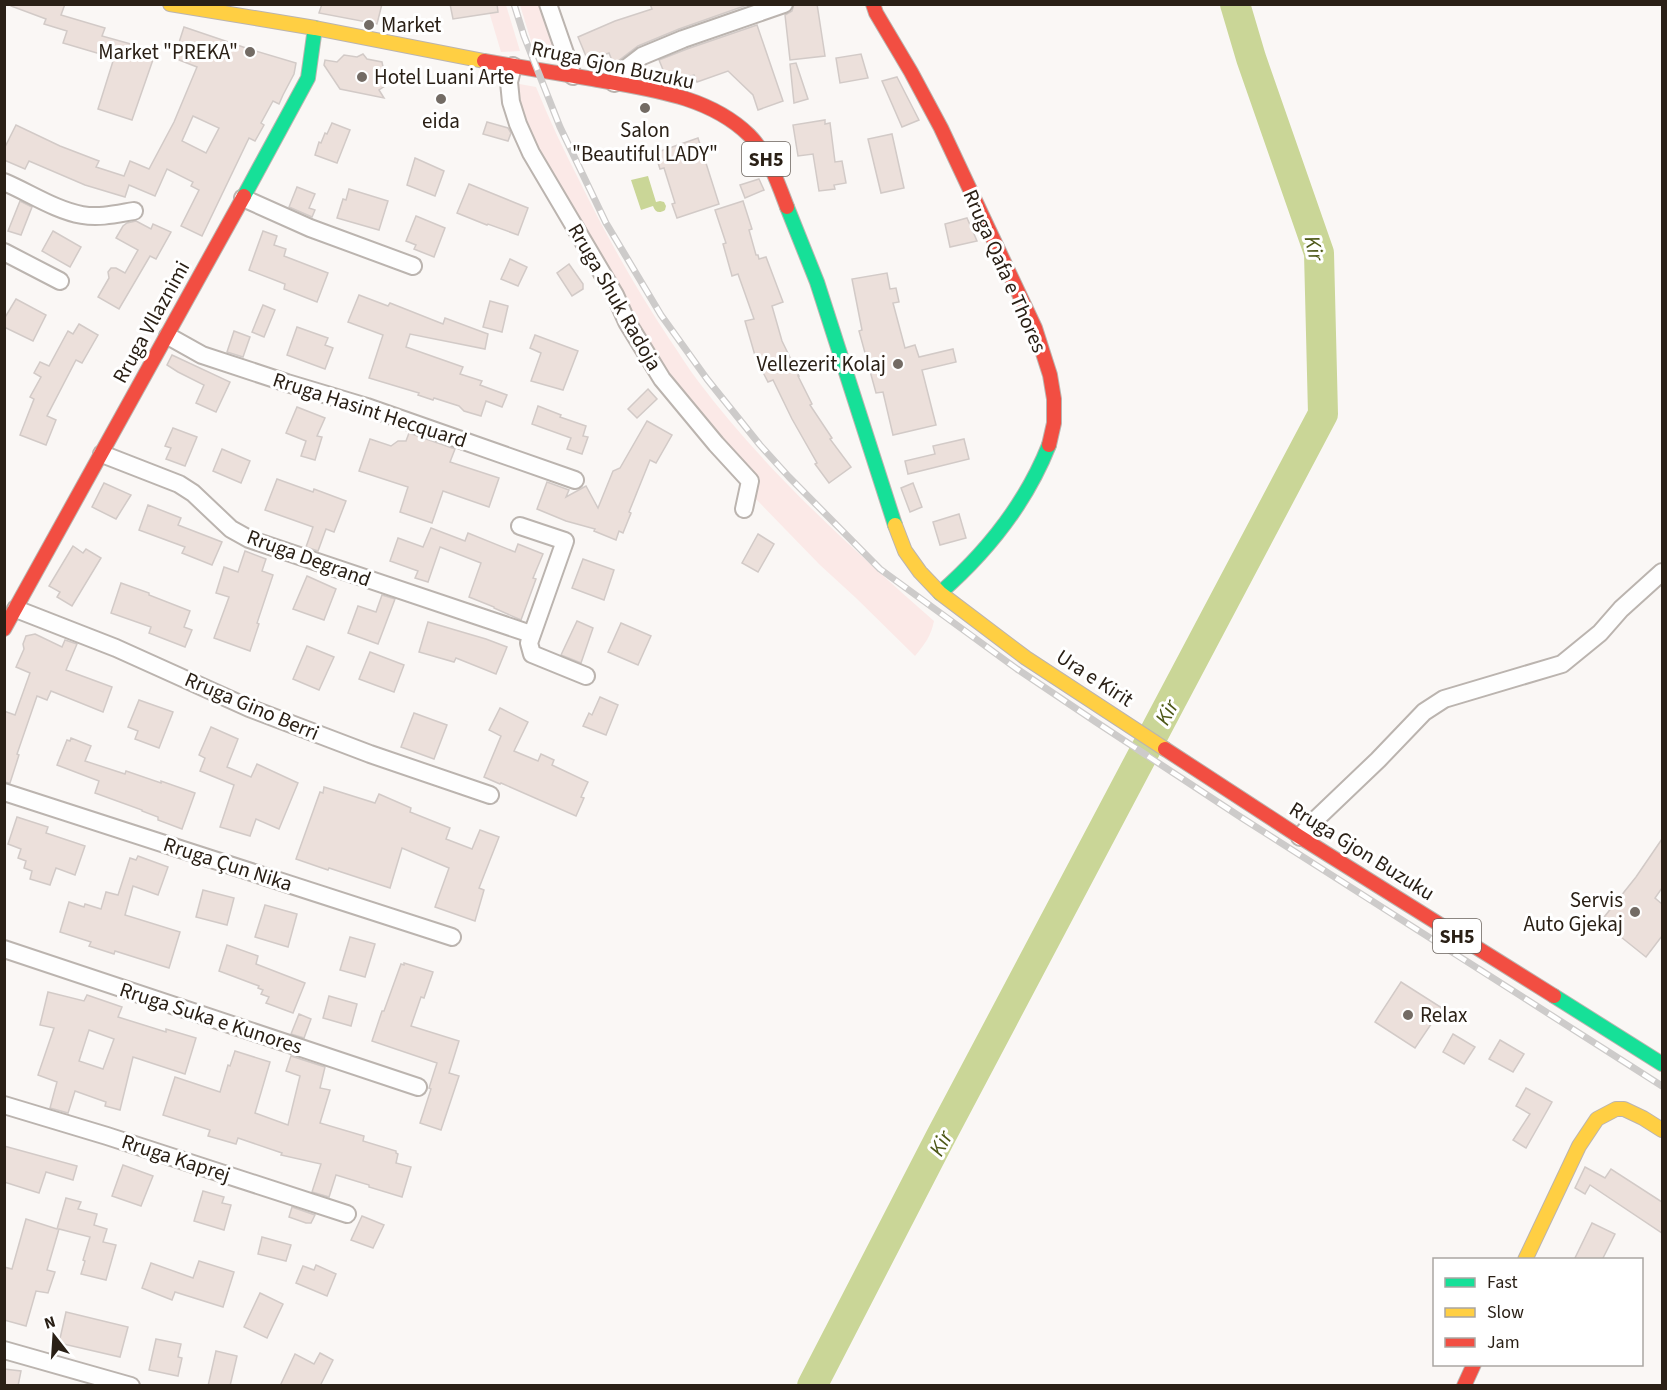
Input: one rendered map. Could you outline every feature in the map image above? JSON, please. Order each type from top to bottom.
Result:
[{"type":"main road","name":"Rruga Gjon Buzuku","points":[[170,4],[315,28],[677,96],[709,107],[732,120],[751,137],[775,176],[817,282],[895,526],[905,551],[920,572],[943,597]]},
{"type":"main road","name":"Rruga Qafa e Thores","points":[[873,4],[876,13],[922,91],[1019,291],[1040,340],[1053,391],[1052,436],[1049,448],[1035,477],[1014,511],[990,543],[943,597]]},
{"type":"main road","name":"Rruga Vllaznimi","points":[[4,629],[168,336],[308,78],[315,28]]},
{"type":"main road","name":"Ura e Kirit","points":[[943,597],[1026,658],[1253,806]]},
{"type":"main road","name":"Rruga Gjon Buzuku","points":[[1253,806],[1662,1064]]},
{"type":"main road","points":[[1526,1258],[1579,1146],[1597,1119],[1616,1109],[1624,1109],[1662,1130]]},
{"type":"main road","points":[[1464,1386],[1474,1366]]},
{"type":"street","points":[[548,4],[573,76]]},
{"type":"street","points":[[614,83],[625,69],[642,56],[682,39],[784,4]]},
{"type":"street","name":"Rruga Shuk Radoja","points":[[513,66],[509,81],[511,102],[531,153],[662,379],[750,482],[744,509]]},
{"type":"street","points":[[4,182],[57,207],[82,215],[104,216],[134,211]]},
{"type":"street","points":[[243,198],[310,228],[413,266]]},
{"type":"street","points":[[4,252],[60,281]]},
{"type":"street","name":"Rruga Hasint Hecquard","points":[[168,336],[202,355],[368,407],[575,480]]},
{"type":"street","name":"Rruga Degrand","points":[[102,454],[179,484],[231,529],[249,539],[531,634]]},
{"type":"street","points":[[520,526],[565,541],[531,634],[529,643],[532,654],[586,676]]},
{"type":"street","points":[[1300,837],[1312,822],[1378,760],[1424,712],[1444,699],[1562,664],[1600,633],[1662,572]]},
{"type":"street","name":"Rruga Gino Berri","points":[[16,609],[116,648],[249,708],[370,754],[490,795]]},
{"type":"street","name":"Rruga Çun Nika","points":[[4,792],[452,937]]},
{"type":"street","name":"Rruga Suka e Kunores","points":[[4,950],[418,1087]]},
{"type":"street","name":"Rruga Kaprej","points":[[4,1105],[347,1214]]},
{"type":"street","points":[[4,1350],[131,1386]]},
{"type":"shaded area","points":[[487,5],[506,5],[520,51],[501,52]]},
{"type":"shaded area","points":[[520,5],[540,5],[554,52],[535,54]]},
{"type":"shaded area","points":[[514,83],[536,87],[562,147],[611,243],[645,302],[698,381],[751,446],[780,477],[871,565],[934,621],[927,640],[915,656],[820,565],[752,495],[733,454],[662,366],[520,119]]},
{"type":"shaded area","points":[[648,176],[656,202],[664,202],[666,206],[661,212],[655,210],[653,206],[641,210],[631,180]]},
{"type":"building","points":[[11,4],[65,4],[61,15],[105,28],[102,36],[156,51],[132,120],[98,109],[114,58],[63,43],[67,31],[44,24],[46,19],[11,6]]},
{"type":"building","points":[[322,4],[382,4],[377,24],[319,13]]},
{"type":"building","points":[[450,4],[497,4],[498,12],[453,19]]},
{"type":"building","points":[[650,4],[750,4],[638,46],[613,63],[609,53],[588,61],[578,37],[615,21],[652,9]]},
{"type":"building","points":[[794,4],[817,4],[825,56],[790,60],[785,15],[792,11]]},
{"type":"building","points":[[757,25],[783,101],[758,110],[753,95],[728,71],[697,82],[694,75],[680,80],[666,77],[659,60]]},
{"type":"building","points":[[184,27],[296,63],[294,74],[279,104],[273,101],[261,123],[264,125],[255,141],[249,138],[202,236],[181,226],[199,190],[191,186],[193,182],[167,169],[155,196],[129,185],[125,197],[85,185],[29,161],[25,169],[4,160],[4,149],[16,125],[99,161],[96,167],[124,176],[130,161],[149,169],[174,122],[197,67],[174,58]],"holes":[[[193,116],[219,128],[206,153],[182,141]]]},
{"type":"building","name":"Hotel Luani Arte","points":[[363,54],[367,59],[382,62],[384,72],[393,73],[391,82],[379,90],[384,98],[340,89],[324,65],[325,60],[337,62],[344,55],[357,57]]},
{"type":"building","points":[[861,54],[868,78],[840,83],[836,58]]},
{"type":"building","points":[[796,63],[808,99],[794,103],[790,64]]},
{"type":"building","points":[[897,77],[919,120],[902,127],[882,81]]},
{"type":"building","points":[[825,120],[825,124],[830,123],[835,162],[842,161],[846,183],[834,185],[835,189],[819,191],[813,154],[798,156],[793,125]]},
{"type":"building","points":[[487,122],[508,128],[511,133],[508,141],[483,134]]},
{"type":"building","points":[[332,123],[350,130],[337,163],[315,155],[319,142],[321,143]]},
{"type":"building","points":[[892,134],[904,188],[881,193],[868,139]]},
{"type":"building","points":[[698,138],[719,204],[677,218],[672,204],[675,203],[664,168],[660,169],[655,153]]},
{"type":"building","points":[[415,158],[444,171],[435,196],[407,185]]},
{"type":"building","points":[[759,179],[764,190],[745,198],[740,185]]},
{"type":"building","points":[[469,184],[528,208],[518,235],[457,213]]},
{"type":"building","points":[[297,187],[315,194],[309,208],[315,210],[312,217],[289,207]]},
{"type":"building","points":[[349,189],[388,201],[379,230],[337,218]]},
{"type":"building","points":[[20,201],[32,207],[21,235],[8,231]]},
{"type":"building","points":[[743,201],[752,229],[749,230],[756,255],[759,259],[766,257],[783,302],[772,306],[782,341],[812,404],[810,405],[832,438],[830,439],[851,467],[829,483],[815,464],[817,463],[773,380],[768,382],[756,359],[745,321],[754,319],[738,274],[732,276],[723,244],[726,243],[715,210]]},
{"type":"building","points":[[416,216],[445,228],[434,257],[414,249],[416,245],[406,241]]},
{"type":"building","points":[[967,218],[977,241],[950,247],[945,224]]},
{"type":"building","points":[[136,221],[151,229],[153,224],[171,232],[156,259],[150,256],[119,309],[98,297],[109,278],[108,272],[111,268],[125,273],[138,250],[116,238],[123,226]]},
{"type":"building","points":[[53,231],[81,247],[70,267],[42,251]]},
{"type":"building","points":[[263,231],[277,236],[274,245],[286,249],[284,256],[328,273],[317,302],[284,289],[285,284],[249,270]]},
{"type":"building","points":[[510,259],[527,267],[518,286],[501,279]]},
{"type":"building","points":[[569,264],[583,284],[583,289],[572,296],[557,273]]},
{"type":"building","points":[[887,273],[890,289],[896,288],[899,302],[893,303],[905,348],[915,345],[919,357],[953,349],[956,362],[922,370],[936,425],[893,435],[883,392],[876,393],[859,331],[862,330],[852,279]]},
{"type":"building","points":[[359,295],[388,306],[390,303],[443,324],[445,318],[488,334],[485,349],[410,334],[406,347],[463,367],[460,374],[482,381],[480,385],[507,395],[502,407],[486,401],[481,416],[464,411],[459,406],[434,398],[433,400],[418,395],[419,393],[369,378],[383,335],[348,322]]},
{"type":"building","points":[[16,299],[46,315],[33,341],[4,327],[4,319]]},
{"type":"building","points":[[490,301],[508,306],[502,332],[483,327]]},
{"type":"building","points":[[263,305],[275,310],[264,337],[252,332]]},
{"type":"building","points":[[79,324],[98,335],[82,363],[76,360],[47,416],[56,420],[46,445],[20,435],[34,399],[30,397],[41,377],[34,373],[40,362],[49,366],[68,331],[73,334]]},
{"type":"building","points":[[297,327],[328,338],[325,345],[333,348],[325,369],[287,355]]},
{"type":"building","points":[[234,331],[250,337],[243,357],[227,352]]},
{"type":"building","points":[[535,335],[578,351],[563,390],[531,381],[541,353],[530,348]]},
{"type":"building","points":[[172,355],[230,382],[216,412],[196,403],[204,385],[167,365]]},
{"type":"building","points":[[648,389],[657,399],[637,418],[628,409]]},
{"type":"building","points":[[538,406],[586,426],[583,436],[588,437],[582,454],[567,449],[571,438],[532,424]]},
{"type":"building","points":[[297,407],[325,418],[317,436],[322,437],[315,460],[301,456],[306,441],[286,433]]},
{"type":"building","points":[[647,421],[672,435],[656,463],[650,460],[623,533],[619,531],[616,540],[594,531],[595,529],[566,521],[537,509],[547,482],[569,490],[566,497],[586,486],[598,508],[613,471],[620,468]]},
{"type":"building","points":[[173,428],[197,437],[185,466],[166,459],[171,448],[165,446]]},
{"type":"building","points":[[409,433],[455,449],[450,462],[499,478],[489,507],[443,491],[432,523],[400,512],[408,487],[359,471],[370,439],[391,446],[398,441],[406,441]]},
{"type":"building","points":[[964,439],[969,459],[908,474],[905,461],[935,454],[933,446]]},
{"type":"building","points":[[222,449],[250,461],[241,483],[213,471]]},
{"type":"building","points":[[277,479],[346,501],[334,532],[326,529],[318,551],[306,547],[313,527],[265,510]]},
{"type":"building","points":[[104,483],[131,495],[116,519],[92,507]]},
{"type":"building","points":[[913,483],[922,507],[910,512],[901,488]]},
{"type":"building","points":[[148,505],[181,518],[178,525],[222,542],[212,565],[182,553],[185,547],[139,530]]},
{"type":"building","points":[[959,514],[966,538],[940,545],[933,522]]},
{"type":"building","points":[[431,528],[465,541],[468,533],[515,552],[518,544],[543,554],[533,578],[536,579],[521,620],[469,597],[481,563],[440,547],[428,582],[415,578],[418,571],[390,561],[398,538],[423,547]]},
{"type":"building","points":[[758,534],[774,544],[758,572],[742,563]]},
{"type":"building","points":[[73,546],[83,553],[86,549],[101,558],[72,606],[57,597],[60,592],[49,586]]},
{"type":"building","points":[[245,551],[266,559],[262,571],[273,575],[250,651],[214,638],[229,597],[216,593],[224,567],[238,572]]},
{"type":"building","points":[[583,559],[614,570],[604,600],[572,588]]},
{"type":"building","points":[[307,576],[336,589],[324,620],[293,609]]},
{"type":"building","points":[[121,583],[190,611],[184,627],[192,630],[185,647],[149,633],[151,627],[111,613]]},
{"type":"building","points":[[382,595],[395,599],[378,644],[348,633],[358,606],[376,612]]},
{"type":"building","points":[[577,621],[593,628],[581,663],[561,655]]},
{"type":"building","points":[[428,622],[507,647],[496,674],[456,658],[454,662],[419,652]]},
{"type":"building","points":[[621,623],[651,636],[638,665],[608,652]]},
{"type":"building","points":[[35,634],[62,647],[65,640],[77,644],[66,670],[112,687],[103,712],[51,691],[47,700],[37,696],[17,754],[19,755],[10,783],[4,782],[4,711],[15,715],[30,673],[16,667],[24,649],[26,636]]},
{"type":"building","points":[[307,646],[334,657],[319,690],[293,679]]},
{"type":"building","points":[[370,652],[404,665],[394,692],[359,679]]},
{"type":"building","points":[[600,697],[618,705],[606,735],[583,726],[589,713],[592,715]]},
{"type":"building","points":[[139,700],[173,712],[159,748],[135,739],[138,731],[128,727]]},
{"type":"building","points":[[500,708],[528,722],[514,751],[538,761],[541,754],[554,760],[552,765],[588,782],[576,816],[484,777],[501,736],[489,730]]},
{"type":"building","points":[[414,713],[447,725],[434,759],[401,747]]},
{"type":"building","points":[[211,727],[238,739],[227,767],[251,777],[257,764],[298,783],[279,829],[256,819],[250,836],[220,827],[234,785],[200,771],[205,758],[199,755]]},
{"type":"building","points":[[71,738],[91,746],[85,761],[125,774],[126,771],[161,783],[161,781],[195,793],[182,829],[158,820],[158,817],[142,810],[95,793],[99,781],[57,765],[67,740],[70,741]]},
{"type":"building","points":[[324,787],[375,803],[379,794],[411,808],[410,812],[450,828],[446,839],[472,849],[480,830],[499,837],[479,888],[484,890],[475,921],[435,907],[449,868],[402,848],[390,888],[296,859],[320,792],[323,793]]},
{"type":"building","points":[[17,817],[48,827],[46,833],[85,846],[75,875],[56,868],[50,885],[30,879],[32,871],[24,868],[26,861],[18,858],[21,849],[8,844]]},
{"type":"building","name":"Servis Auto Gjekaj","points":[[1662,839],[1662,888],[1655,898],[1662,904],[1662,936],[1646,957],[1601,921],[1636,877]]},
{"type":"building","points":[[138,856],[168,867],[158,895],[133,886],[125,915],[180,932],[169,968],[115,951],[114,954],[89,946],[91,942],[60,932],[69,902],[101,909],[106,892],[118,895],[130,858],[136,860]]},
{"type":"building","points":[[203,890],[234,898],[227,925],[196,917]]},
{"type":"building","points":[[265,905],[297,914],[288,947],[255,937]]},
{"type":"building","points":[[350,937],[375,944],[365,977],[340,970]]},
{"type":"building","points":[[227,945],[258,956],[256,964],[305,983],[293,1013],[266,1003],[269,997],[261,994],[263,990],[258,988],[259,986],[219,971]]},
{"type":"building","points":[[404,963],[433,972],[411,1026],[459,1041],[449,1073],[459,1076],[441,1130],[420,1123],[437,1063],[372,1041],[401,964],[404,965]]},
{"type":"building","name":"Relax","points":[[1401,982],[1442,1008],[1415,1048],[1375,1022]]},
{"type":"building","points":[[48,992],[84,1001],[87,995],[122,1007],[118,1017],[166,1032],[166,1029],[196,1038],[185,1074],[133,1057],[120,1110],[105,1106],[106,1102],[75,1091],[68,1113],[50,1108],[57,1082],[38,1075],[54,1028],[40,1025]],"holes":[[[89,1030],[114,1039],[103,1069],[79,1061]]]},
{"type":"building","points":[[329,996],[357,1004],[351,1026],[323,1018]]},
{"type":"building","points":[[299,1014],[311,1019],[304,1038],[291,1034]]},
{"type":"building","points":[[1453,1034],[1475,1047],[1464,1064],[1443,1052]]},
{"type":"building","points":[[1500,1040],[1524,1054],[1513,1072],[1489,1059]]},
{"type":"building","points":[[235,1051],[270,1062],[255,1113],[288,1125],[300,1076],[286,1071],[291,1056],[325,1067],[320,1088],[330,1090],[320,1123],[364,1136],[363,1141],[396,1151],[398,1154],[396,1163],[411,1167],[402,1197],[336,1175],[329,1197],[312,1192],[321,1164],[281,1155],[282,1153],[238,1138],[236,1144],[208,1136],[210,1130],[163,1115],[175,1077],[220,1092]]},
{"type":"building","points":[[1526,1088],[1552,1102],[1526,1148],[1513,1140],[1530,1114],[1516,1106]]},
{"type":"building","points":[[4,1146],[77,1166],[73,1180],[46,1172],[39,1193],[4,1182]]},
{"type":"building","points":[[123,1165],[153,1176],[141,1206],[112,1196]]},
{"type":"building","points":[[1585,1167],[1605,1178],[1611,1169],[1662,1202],[1662,1233],[1590,1185],[1585,1194],[1575,1188]]},
{"type":"building","points":[[203,1191],[224,1197],[222,1203],[231,1205],[224,1230],[194,1221]]},
{"type":"building","points":[[66,1198],[81,1202],[78,1209],[97,1214],[94,1225],[107,1229],[103,1242],[116,1245],[106,1280],[81,1274],[90,1237],[59,1229],[47,1270],[55,1272],[48,1293],[36,1291],[26,1326],[4,1320],[4,1267],[12,1269],[26,1219],[57,1229]]},
{"type":"building","points":[[292,1207],[315,1215],[311,1223],[289,1217]]},
{"type":"building","points":[[362,1216],[384,1225],[373,1248],[351,1240]]},
{"type":"building","points":[[1592,1223],[1615,1234],[1603,1258],[1575,1258]]},
{"type":"building","points":[[262,1237],[291,1245],[286,1261],[258,1254]]},
{"type":"building","points":[[199,1261],[234,1272],[223,1307],[175,1292],[172,1300],[142,1288],[151,1263],[193,1278]]},
{"type":"building","points":[[316,1265],[336,1274],[327,1296],[296,1283],[303,1266],[314,1270]]},
{"type":"building","points":[[260,1293],[283,1304],[267,1338],[244,1327]]},
{"type":"building","points":[[66,1312],[128,1327],[120,1357],[59,1343]]},
{"type":"building","points":[[156,1339],[181,1344],[178,1357],[182,1358],[178,1376],[149,1370]]},
{"type":"building","points":[[216,1351],[237,1356],[230,1386],[208,1386]]},
{"type":"building","points":[[320,1353],[333,1360],[320,1386],[280,1386],[295,1354],[314,1364]]},
{"type":"building","points":[[4,1369],[21,1371],[18,1386],[4,1386]]},
{"type":"waterway","name":"Kir","points":[[812,1386],[940,1138],[1323,414],[1319,253],[1251,58],[1235,4]]},
{"type":"railway","points":[[514,4],[524,36],[560,127],[606,223],[661,315],[707,379],[760,445],[880,569],[1017,669],[1096,722],[1662,1086]]},
{"type":"traffic: fast","points":[[244,196],[308,78],[315,28]]},
{"type":"traffic: fast","points":[[787,207],[817,282],[895,525]]},
{"type":"traffic: fast","points":[[940,593],[974,561],[1017,507],[1049,445]]},
{"type":"traffic: fast","points":[[1554,996],[1662,1064]]},
{"type":"traffic: slow","points":[[170,4],[315,28],[484,61]]},
{"type":"traffic: slow","points":[[895,525],[905,551],[920,572],[940,593],[1026,658],[1165,749]]},
{"type":"traffic: slow","points":[[1526,1258],[1579,1146],[1597,1119],[1616,1109],[1624,1109],[1662,1130]]},
{"type":"traffic: jam","points":[[873,4],[941,128],[1035,328],[1050,375],[1054,399],[1054,423],[1049,445]]},
{"type":"traffic: jam","points":[[484,61],[655,91],[696,102],[715,111],[733,122],[756,143],[772,169],[787,207]]},
{"type":"traffic: jam","points":[[4,629],[244,196]]},
{"type":"traffic: jam","points":[[1165,749],[1300,837],[1554,996]]},
{"type":"traffic: jam","points":[[1464,1386],[1473,1366]]},
{"type":"place","name":"Market","points":[[369,25]]},
{"type":"place","name":"Market \"PREKA\"","points":[[250,52]]},
{"type":"place","name":"Hotel Luani Arte","points":[[362,77]]},
{"type":"place","name":"eida","points":[[441,99]]},
{"type":"place","name":"Salon \"Beautiful LADY\"","points":[[645,108]]},
{"type":"place","name":"Vellezerit Kolaj","points":[[898,364]]},
{"type":"place","name":"Servis Auto Gjekaj","points":[[1635,912]]},
{"type":"place","name":"Relax","points":[[1408,1015]]}]
